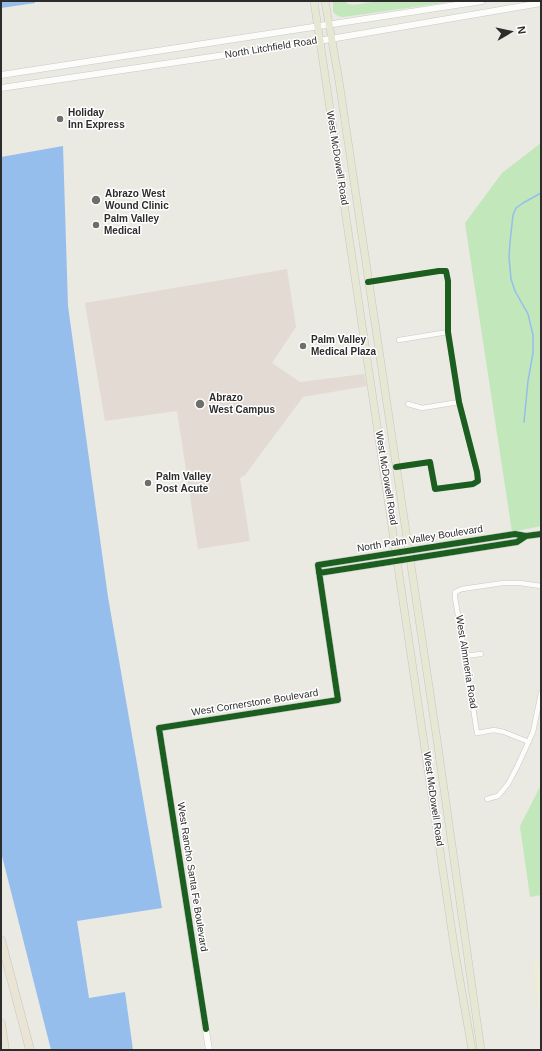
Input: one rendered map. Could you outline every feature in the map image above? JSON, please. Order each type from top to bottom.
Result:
[{"type":"highway","points":[[1,940],[30,1050]]},
{"type":"highway","points":[[1,1023],[5,1050]]},
{"type":"main road","name":"West McDowell Road","points":[[314,1],[457,964],[472,1050]]},
{"type":"main road","name":"West McDowell Road","points":[[325,1],[332,38],[409,550],[481,1050]]},
{"type":"main road","points":[[341,184],[354,182]]},
{"type":"main road","points":[[436,820],[448,818]]},
{"type":"street","name":"North Litchfield Road","points":[[1,76],[482,1]]},
{"type":"street","name":"North Litchfield Road","points":[[1,88],[320,41],[541,3]]},
{"type":"street","points":[[368,282],[439,271],[446,272],[448,281],[448,332],[459,402],[478,481],[473,484],[435,489],[430,462],[396,467]]},
{"type":"street","points":[[399,340],[448,332]]},
{"type":"street","points":[[408,404],[422,408],[459,402]]},
{"type":"street","name":"North Palm Valley Boulevard","points":[[318,565],[515,534],[526,536],[541,534]]},
{"type":"street","name":"North Palm Valley Boulevard","points":[[319,573],[517,542],[526,536]]},
{"type":"street","name":"West Cornerstone Boulevard","points":[[159,728],[338,700],[318,565]]},
{"type":"street","name":"West Almmeria Road","points":[[529,742],[504,732],[494,730],[477,733],[466,656],[455,598],[456,592],[462,589],[513,582],[541,586]]},
{"type":"street","points":[[466,656],[482,654]]},
{"type":"street","points":[[487,799],[498,796],[508,784],[533,732],[541,693]]},
{"type":"street","name":"West Rancho Santa Fe Boulevard","points":[[159,728],[209,1050]]},
{"type":"shaded area","name":"Abrazo West Campus","points":[[287,269],[296,327],[272,363],[300,382],[364,374],[367,386],[303,397],[245,475],[240,478],[250,541],[198,549],[177,411],[105,421],[85,303]]},
{"type":"shaded area","points":[[541,961],[541,1008],[538,1006],[532,962]]},
{"type":"green space","points":[[333,1],[345,1],[348,4],[354,5],[378,1],[457,1],[343,17],[338,16],[333,12]]},
{"type":"green space","points":[[541,143],[541,526],[512,532],[465,223],[502,173]]},
{"type":"green space","points":[[541,785],[541,895],[530,897],[520,826]]},
{"type":"water","points":[[1,1],[35,1],[35,3],[1,8]]},
{"type":"water","points":[[63,146],[68,306],[108,597],[162,908],[77,921],[89,998],[125,992],[133,1050],[51,1050],[1,852],[1,157]]},
{"type":"waterway","points":[[524,422],[528,381],[533,353],[533,335],[528,314],[515,291],[511,279],[509,257],[510,242],[513,215],[516,208],[541,193]]},
{"type":"cycle path","points":[[368,282],[446,271],[448,281],[448,332],[459,402],[478,481],[473,484],[435,489],[430,462],[396,467]]},
{"type":"cycle path","points":[[206,1029],[159,728],[338,700],[318,565],[515,534],[526,536]]},
{"type":"cycle path","points":[[319,573],[517,542],[526,536],[541,534]]},
{"type":"place","name":"Holiday Inn Express","points":[[60,119]]},
{"type":"place","name":"Abrazo West Wound Clinic","points":[[96,200]]},
{"type":"place","name":"Palm Valley Medical","points":[[96,225]]},
{"type":"place","name":"Palm Valley Medical Plaza","points":[[303,346]]},
{"type":"place","name":"Abrazo West Campus","points":[[200,404]]},
{"type":"place","name":"Palm Valley Post Acute","points":[[148,483]]}]
